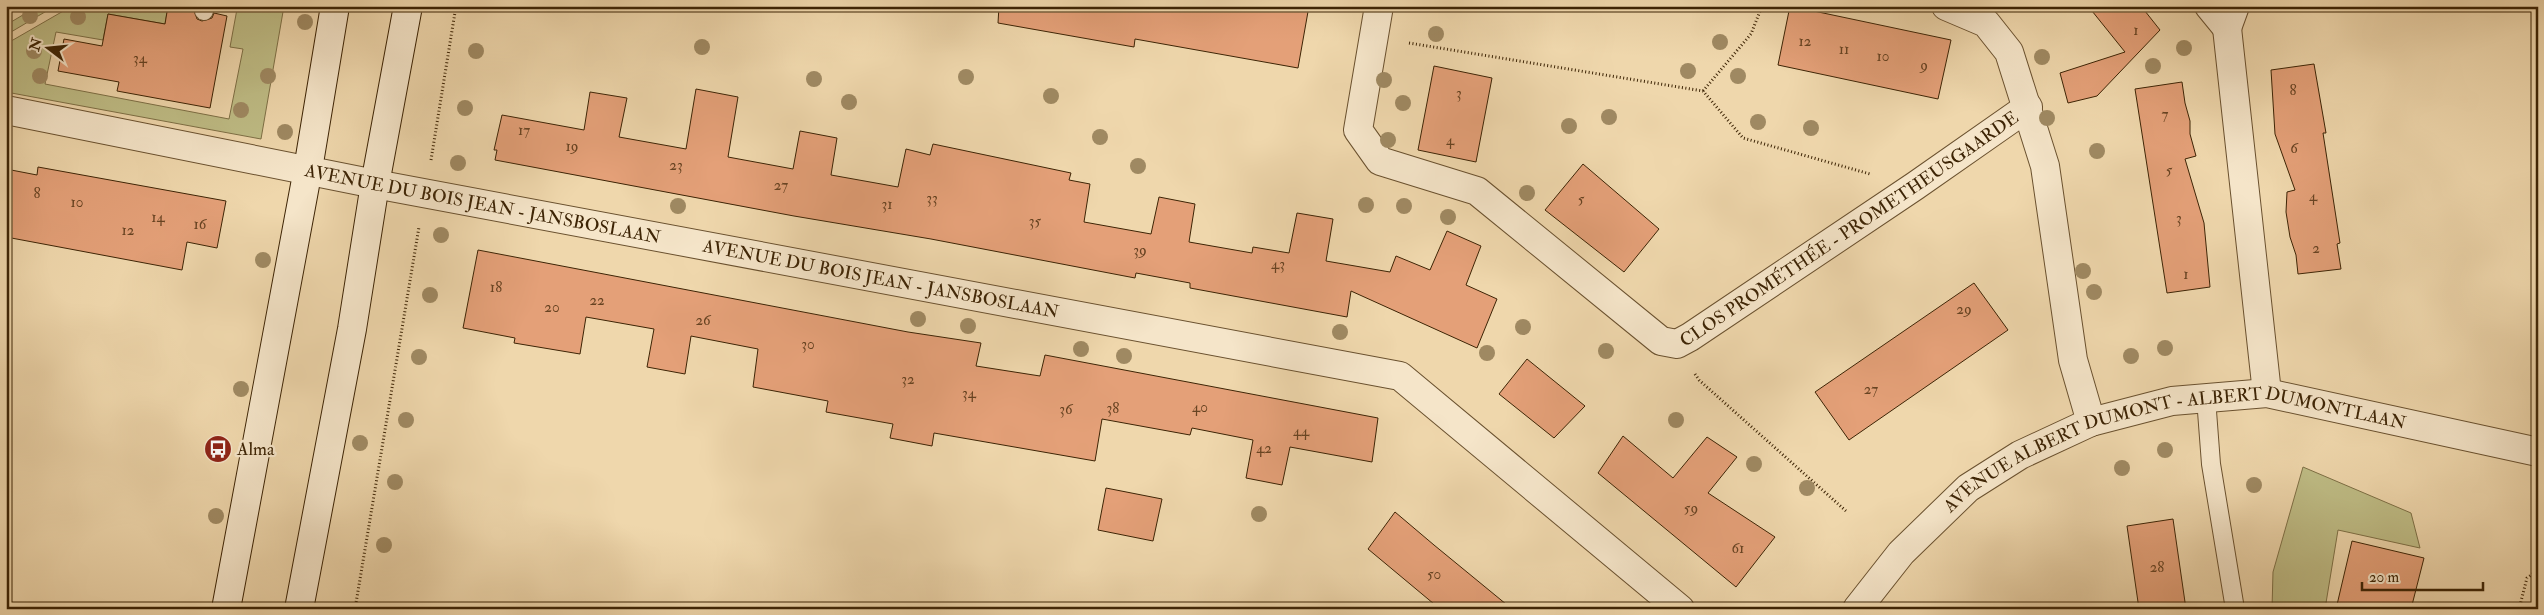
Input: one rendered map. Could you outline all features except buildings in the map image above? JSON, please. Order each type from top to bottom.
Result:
[{"type":"street","points":[[226,609],[308,169],[335,6]]},
{"type":"street","points":[[299,609],[352,329],[375,184],[408,6]]},
{"type":"street","name":"CLOS PROMÉTHÉE - PROMETHEUSGAARDE","points":[[1379,6],[1358,130],[1380,161],[1477,191],[1661,341],[1677,344],[1915,186],[2028,107]]},
{"type":"street","name":"CLOS PROMÉTHÉE - PROMETHEUSGAARDE","points":[[1946,6],[1986,23],[2009,52],[2028,107],[2045,166],[2073,360],[2091,422]]},
{"type":"street","points":[[2209,6],[2231,17],[2267,393]]},
{"type":"street","name":"AVENUE DU BOIS JEAN - JANSBOSLAAN","points":[[6,110],[308,169],[375,184],[426,192],[1400,376],[1680,609]]},
{"type":"street","name":"AVENUE ALBERT DUMONT - ALBERT DUMONTLAAN","points":[[1857,609],[1901,553],[1968,488],[2020,455],[2091,422],[2172,401],[2267,393],[2538,452]]},
{"type":"lane","points":[[2206,398],[2210,464],[2235,609]]},
{"type":"path","points":[[355,609],[456,6]]},
{"type":"path","points":[[1703,92],[1751,34],[1762,6]]},
{"type":"path","points":[[1373,38],[1703,92],[1743,138],[1915,186]]},
{"type":"path","points":[[1677,344],[1699,380],[1846,511]]},
{"type":"path","points":[[2519,609],[2526,578],[2538,570]]},
{"type":"shaded area","points":[[38,6],[55,6],[6,35],[6,25]]},
{"type":"shaded area","points":[[72,6],[168,6],[165,24],[108,14],[103,40],[56,32],[45,84],[229,119],[243,49],[230,47],[237,9],[220,6],[284,6],[261,139],[6,92],[6,44]]},
{"type":"shaded area","points":[[2303,467],[2411,513],[2420,548],[2338,530],[2325,609],[2272,609],[2273,572]]},
{"type":"place","name":"Alma","points":[[218,449]]}]
